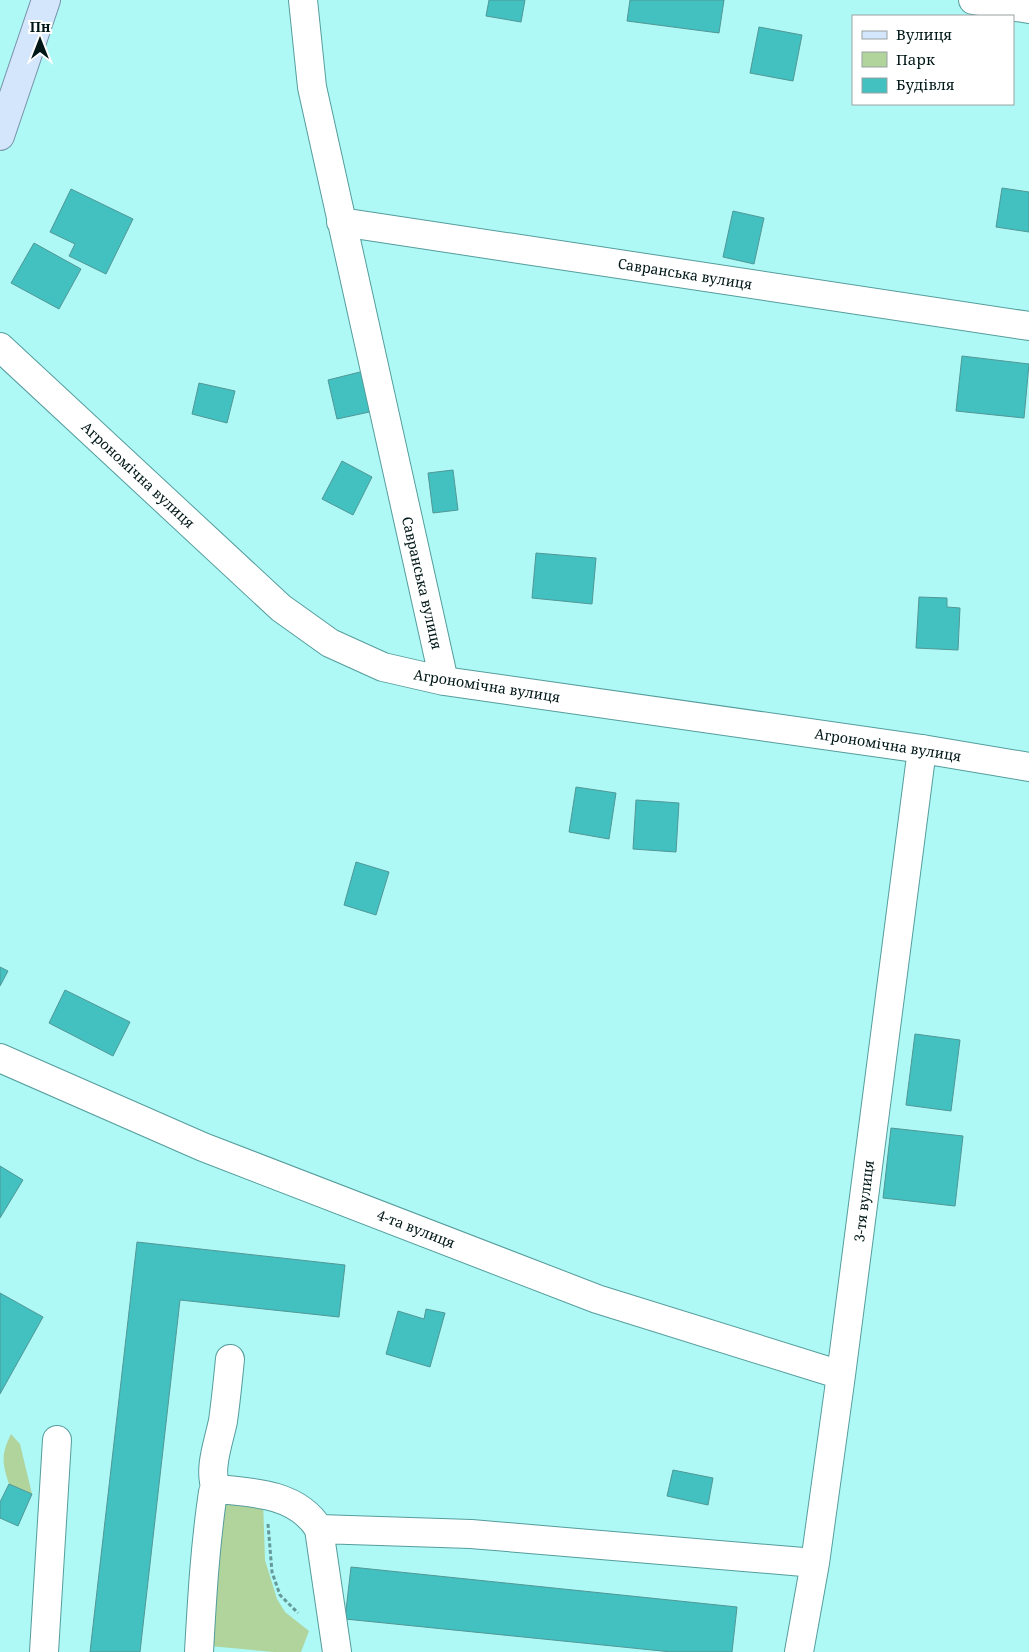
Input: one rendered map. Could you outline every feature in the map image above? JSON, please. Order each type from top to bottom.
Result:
[{"type":"main road","points":[[0,136],[46,0]]},
{"type":"street","name":"Савранська вулиця","points":[[303,0],[312,87],[444,681]]},
{"type":"street","points":[[973,0],[1029,9]]},
{"type":"street","name":"Савранська вулиця","points":[[341,222],[1029,326]]},
{"type":"street","name":"Агрономічна вулиця","points":[[0,347],[281,608],[330,643],[383,667],[444,681],[922,749],[1029,767]]},
{"type":"street","name":"3-тя вулиця","points":[[799,1652],[815,1564],[841,1375],[922,749]]},
{"type":"street","name":"4-та вулиця","points":[[0,1058],[202,1147],[597,1299],[841,1375]]},
{"type":"street","points":[[216,1489],[214,1484],[214,1468],[223,1420],[230,1359]]},
{"type":"street","points":[[44,1652],[57,1440]]},
{"type":"street","points":[[216,1489],[252,1492],[288,1501],[313,1519],[319,1529],[337,1652]]},
{"type":"street","points":[[199,1652],[202,1578],[213,1492],[216,1489]]},
{"type":"street","points":[[319,1529],[471,1534],[815,1564]]},
{"type":"path","points":[[269,1496],[268,1513],[272,1572],[280,1595],[298,1613]]},
{"type":"green space","points":[[11,1434],[20,1444],[32,1494],[9,1484],[5,1470],[4,1453]]},
{"type":"green space","points":[[263,1500],[265,1560],[277,1599],[285,1612],[309,1631],[301,1652],[274,1652],[198,1645],[214,1502]]},
{"type":"building","points":[[489,0],[525,0],[521,22],[486,16]]},
{"type":"building","points":[[630,0],[724,0],[719,33],[627,21]]},
{"type":"building","points":[[759,27],[802,35],[793,81],[750,73]]},
{"type":"building","points":[[1002,188],[1029,192],[1029,232],[996,227]]},
{"type":"building","points":[[71,189],[133,219],[106,274],[69,256],[75,244],[50,232]]},
{"type":"building","points":[[733,211],[764,218],[754,264],[723,257]]},
{"type":"building","points":[[34,243],[81,269],[59,309],[11,283]]},
{"type":"building","points":[[962,356],[1029,364],[1024,418],[956,411]]},
{"type":"building","points":[[364,371],[374,411],[337,419],[328,380]]},
{"type":"building","points":[[199,383],[235,391],[227,423],[192,414]]},
{"type":"building","points":[[342,461],[372,477],[353,515],[322,499]]},
{"type":"building","points":[[453,470],[458,510],[433,513],[428,473]]},
{"type":"building","points":[[536,553],[596,558],[592,604],[532,598]]},
{"type":"building","points":[[919,597],[947,598],[947,607],[960,608],[958,650],[916,648]]},
{"type":"building","points":[[576,787],[616,793],[609,839],[569,832]]},
{"type":"building","points":[[636,800],[679,803],[676,852],[633,849]]},
{"type":"building","points":[[356,862],[389,872],[376,915],[344,905]]},
{"type":"building","points":[[0,967],[8,971],[0,986]]},
{"type":"building","points":[[65,990],[130,1022],[113,1056],[49,1023]]},
{"type":"building","points":[[915,1034],[960,1040],[951,1111],[906,1105]]},
{"type":"building","points":[[891,1128],[963,1136],[955,1206],[883,1198]]},
{"type":"building","points":[[0,1166],[23,1180],[0,1218]]},
{"type":"building","points":[[137,1242],[345,1265],[339,1317],[180,1300],[140,1652],[90,1652]]},
{"type":"building","points":[[0,1293],[43,1317],[0,1394]]},
{"type":"building","points":[[426,1309],[445,1313],[430,1367],[386,1354],[398,1311],[424,1319]]},
{"type":"building","points":[[673,1470],[713,1478],[708,1505],[667,1496]]},
{"type":"building","points":[[9,1484],[32,1494],[18,1526],[0,1518],[0,1502]]},
{"type":"building","points":[[351,1567],[737,1607],[732,1652],[672,1652],[345,1619]]}]
